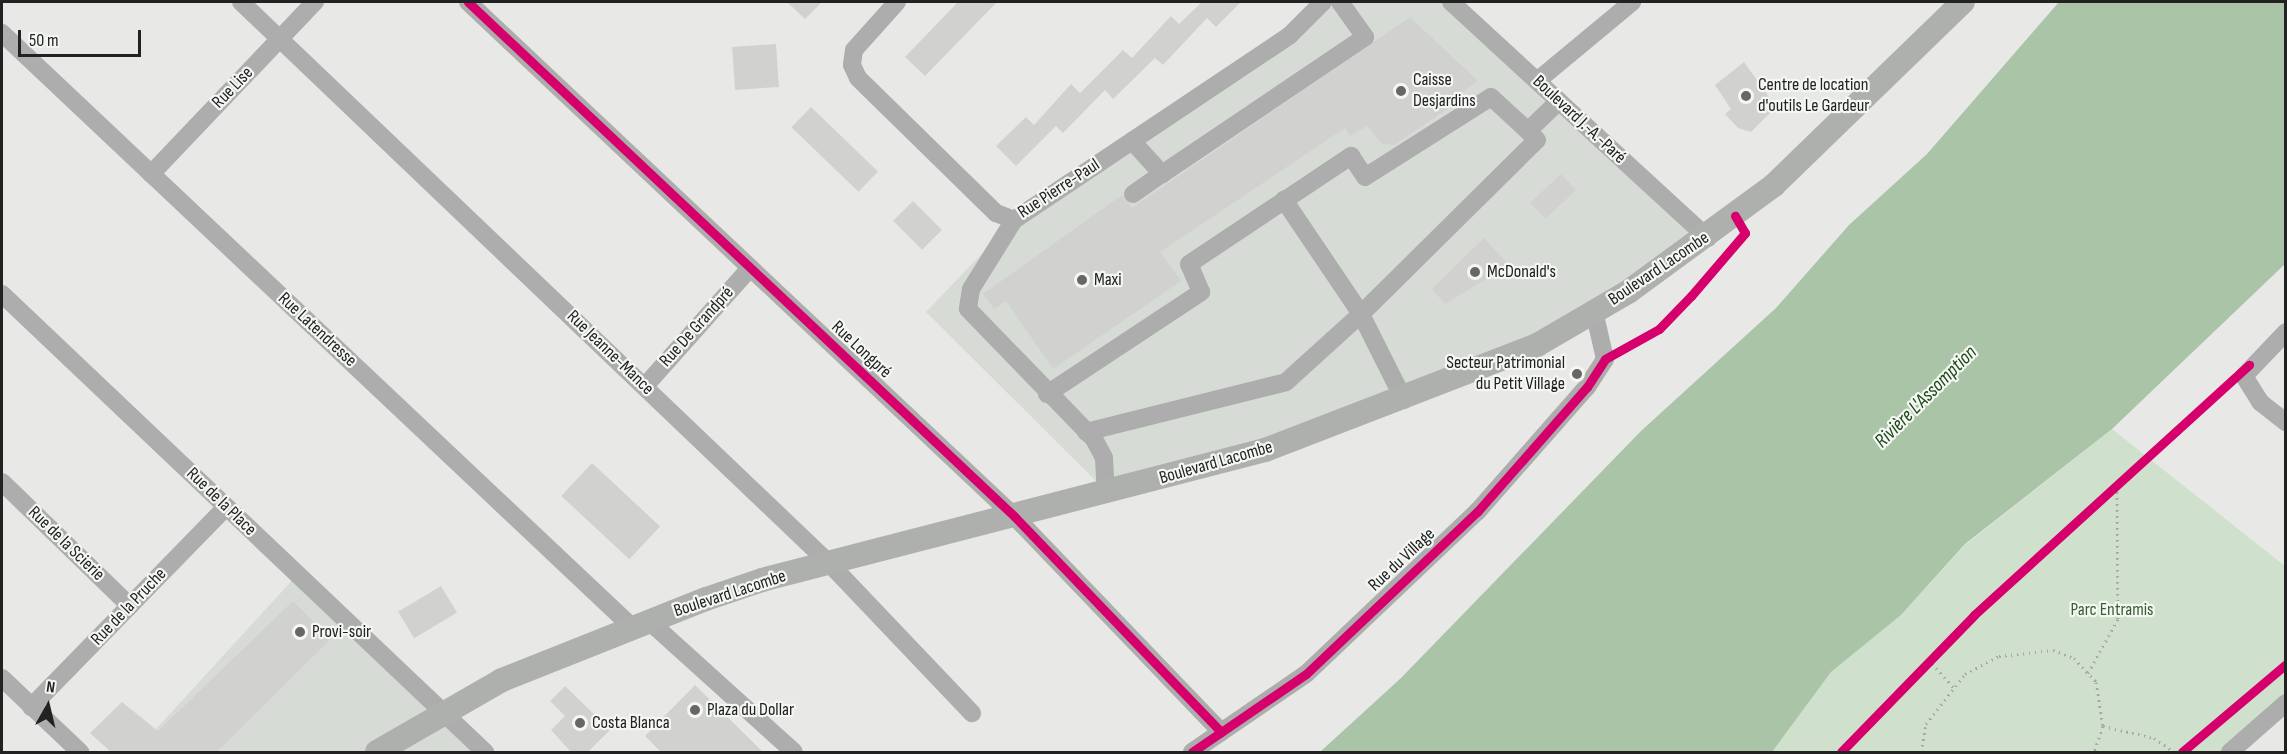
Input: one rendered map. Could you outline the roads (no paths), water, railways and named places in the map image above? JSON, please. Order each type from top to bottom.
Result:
[{"type":"main road","name":"Boulevard Lacombe","points":[[377,753],[439,712],[544,660],[762,580],[1106,494],[1265,450],[1404,400],[1537,345],[1708,238],[1774,185],[1963,2]]},
{"type":"street","name":"Rue Jeanne-Mance","points":[[241,2],[830,564],[972,713]]},
{"type":"street","name":"Rue Lise","points":[[152,174],[315,2]]},
{"type":"street","name":"Rue Longpré","points":[[468,2],[1015,517],[1221,732]]},
{"type":"street","name":"Rue Pierre-Paul","points":[[897,2],[854,50],[852,64],[858,78],[996,213],[1014,220],[1290,35],[1323,2]]},
{"type":"street","points":[[1132,194],[1365,37],[1340,2]]},
{"type":"street","name":"Boulevard J.-A.-Paré","points":[[1451,2],[1708,238]]},
{"type":"street","points":[[1537,81],[1632,2]]},
{"type":"street","name":"Rue Latendresse","points":[[2,33],[641,624],[794,753]]},
{"type":"street","points":[[1047,394],[1201,292],[1190,264],[1351,156],[1365,177],[1491,97],[1537,140],[1360,314],[1286,382],[1086,432]]},
{"type":"street","points":[[1528,131],[1559,101]]},
{"type":"street","points":[[1132,141],[1162,174]]},
{"type":"street","points":[[1284,200],[1360,314],[1404,400]]},
{"type":"street","points":[[1014,220],[971,289],[968,309],[1047,394],[1086,432],[1104,458],[1106,494]]},
{"type":"street","name":"Rue De Grandpré","points":[[645,386],[750,268]]},
{"type":"street","name":"Rue de la Place","points":[[2,294],[439,712],[485,753]]},
{"type":"street","name":"Rue du Village","points":[[1192,753],[1306,674],[1477,512],[1587,387],[1605,359],[1594,311]]},
{"type":"street","points":[[2286,332],[2244,376],[2260,402],[2286,422]]},
{"type":"street","name":"Rue de la Scierie","points":[[2,483],[130,606]]},
{"type":"street","name":"Rue de la Pruche","points":[[31,706],[226,507]]},
{"type":"street","points":[[2,678],[31,706],[67,749]]},
{"type":"street","points":[[2230,753],[2286,703]]},
{"type":"water","name":"Rivière L'Assomption","points":[[2059,2],[2285,2],[2285,264],[2112,429],[1965,544],[1901,615],[1831,672],[1772,752],[1320,752],[1401,678],[1641,431],[1776,308],[1849,225],[1927,154]]},
{"type":"place","name":"Caisse Desjardins","points":[[1401,91]]},
{"type":"place","name":"Centre de location d'outils Le Gardeur","points":[[1746,96]]},
{"type":"place","name":"McDonald's","points":[[1475,272]]},
{"type":"place","name":"Maxi","points":[[1082,280]]},
{"type":"place","name":"Secteur Patrimonial du Petit Village","points":[[1577,374]]},
{"type":"place","name":"Provi-soir","points":[[300,632]]},
{"type":"place","name":"Plaza du Dollar","points":[[695,710]]},
{"type":"place","name":"Costa Blanca","points":[[580,723]]},
{"type":"park label","name":"Parc Entramis","points":[[2112,610]]}]
